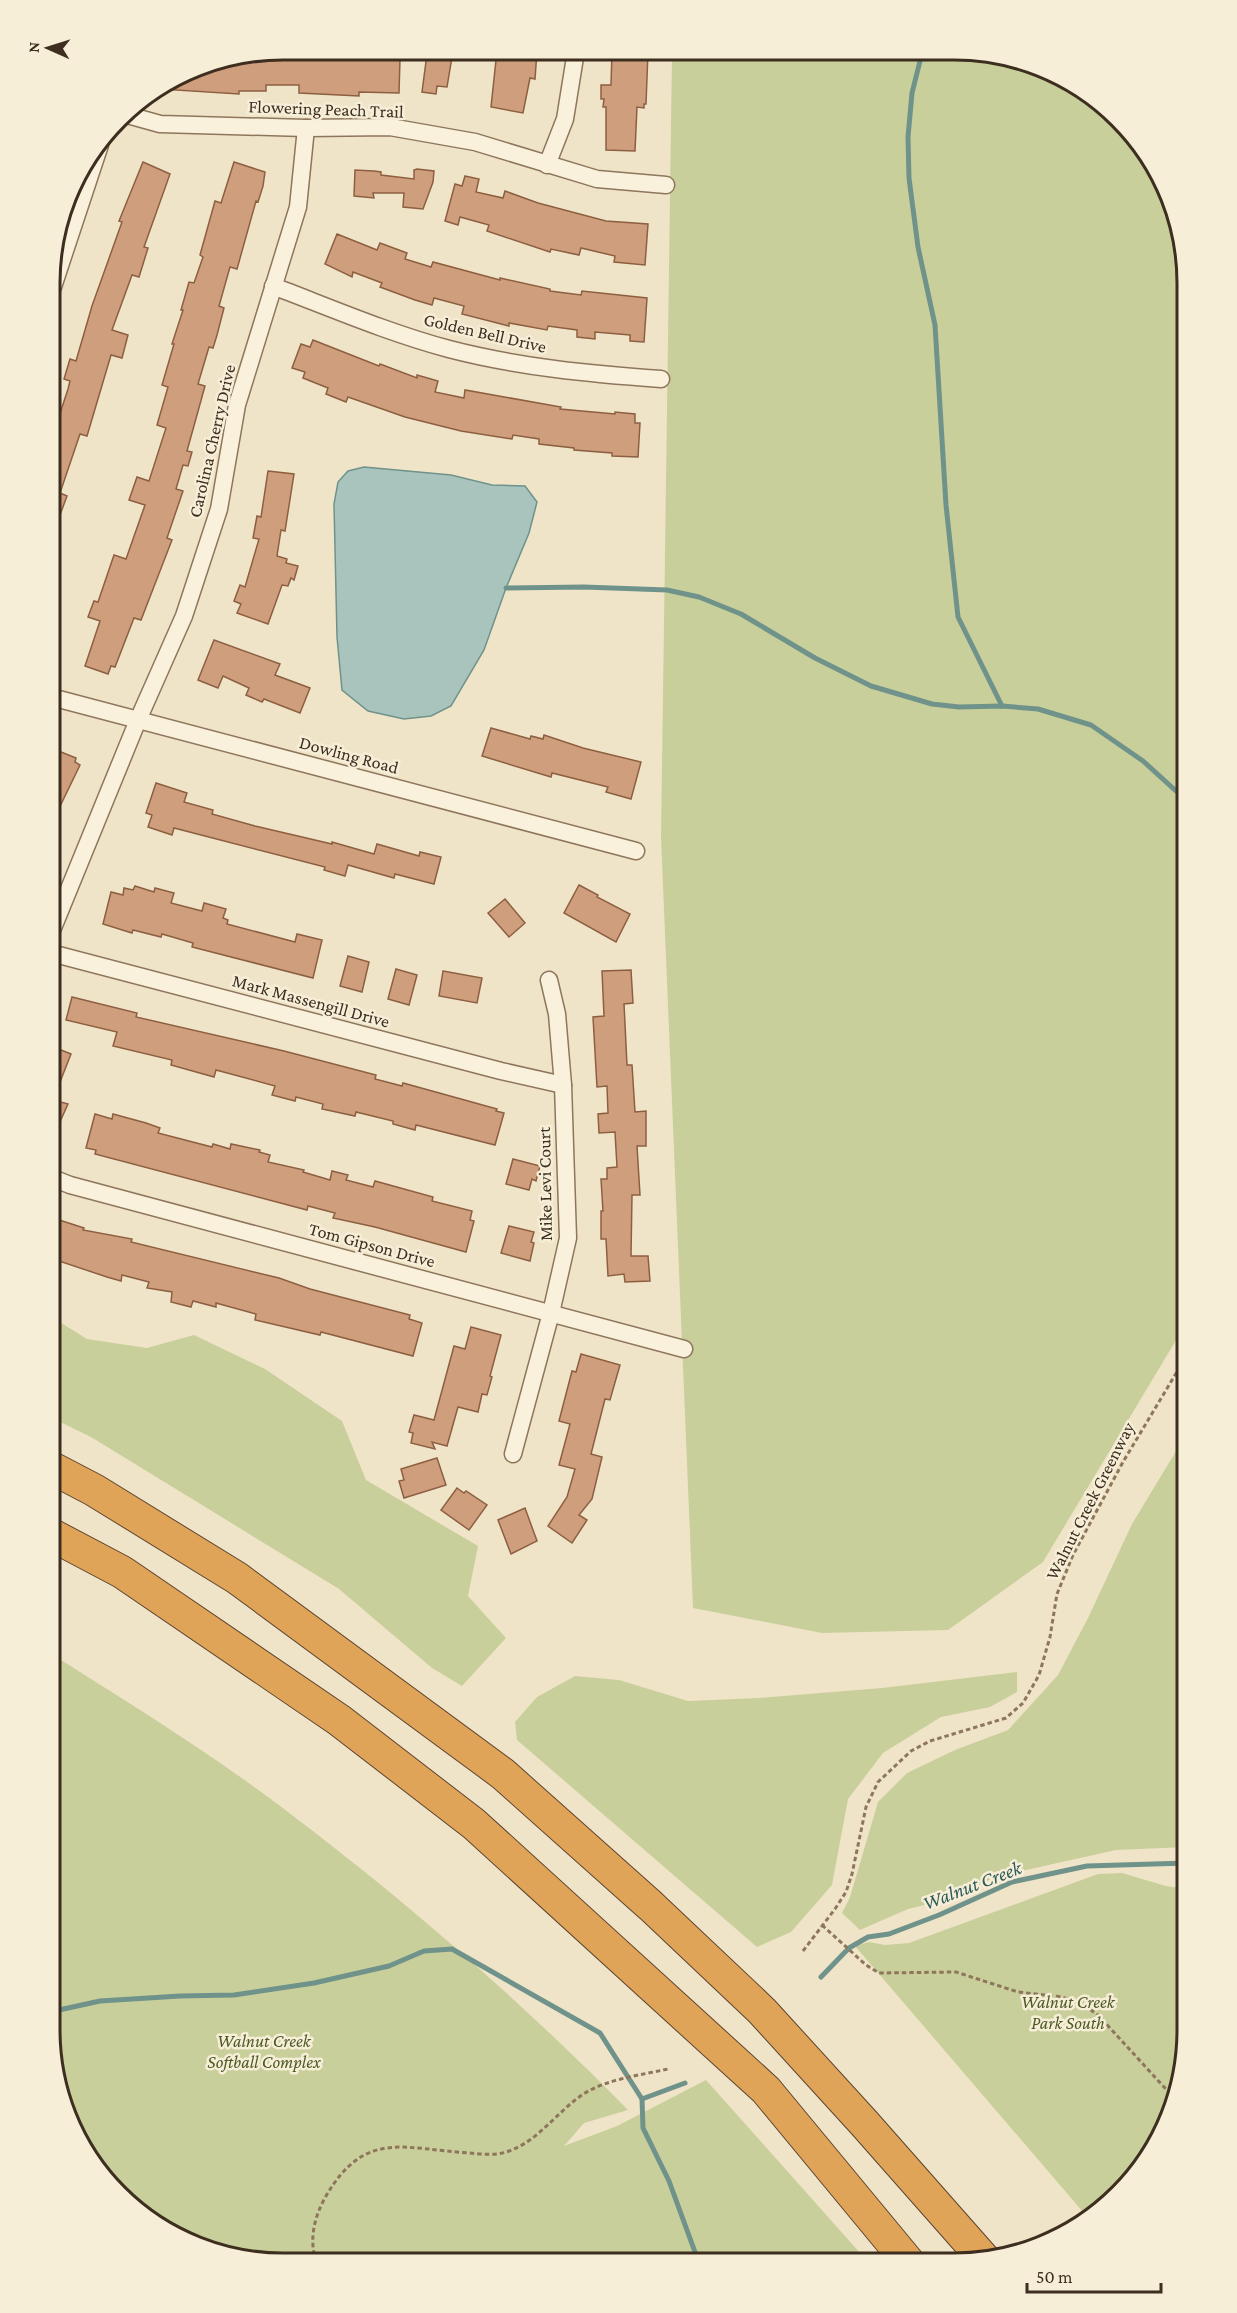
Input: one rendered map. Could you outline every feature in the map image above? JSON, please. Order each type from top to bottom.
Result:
[{"type":"highway","points":[[60,1472],[237,1578],[503,1774],[651,1906],[762,2011],[978,2252]]},
{"type":"highway","points":[[60,1539],[122,1572],[339,1720],[474,1824],[766,2090],[901,2253]]},
{"type":"street","points":[[548,165],[565,119],[575,60]]},
{"type":"street","name":"Flowering Peach Trail","points":[[134,117],[160,124],[306,128],[390,127],[475,142],[597,179],[666,185]]},
{"type":"street","name":"Carolina Cherry Drive","points":[[60,911],[138,720],[184,616],[219,509],[237,405],[298,207],[306,128]]},
{"type":"street","points":[[61,264],[92,168]]},
{"type":"street","name":"Golden Bell Drive","points":[[273,286],[370,323],[449,349],[581,373],[661,379]]},
{"type":"street","name":"Dowling Road","points":[[60,699],[636,851]]},
{"type":"street","name":"Mark Massengill Drive","points":[[60,954],[501,1071],[563,1085]]},
{"type":"street","name":"Mike Levi Court","points":[[513,1455],[551,1313],[568,1238],[563,1085],[557,1014],[549,980]]},
{"type":"street","name":"Tom Gipson Drive","points":[[60,1181],[684,1348]]},
{"type":"path","name":"Walnut Creek Greenway","points":[[803,1951],[836,1909],[846,1892],[866,1807],[878,1782],[892,1766],[911,1751],[930,1741],[1006,1718],[1023,1703],[1039,1675],[1050,1637],[1057,1594],[1073,1555],[1128,1453],[1177,1372]]},
{"type":"path","points":[[822,1925],[866,1965],[879,1973],[956,1972],[1018,1992],[1062,1997],[1083,2004],[1099,2016],[1168,2091]]},
{"type":"path","points":[[315,2253],[312,2235],[323,2201],[342,2174],[354,2161],[368,2152],[394,2146],[484,2154],[510,2151],[543,2130],[577,2099],[593,2089],[668,2069]]},
{"type":"green space","points":[[672,60],[968,60],[997,64],[1052,83],[1090,106],[1112,125],[1131,147],[1160,198],[1173,240],[1177,269],[1177,1339],[1043,1562],[948,1630],[822,1633],[693,1608],[661,837]]},
{"type":"green space","points":[[60,1322],[87,1339],[147,1348],[194,1335],[265,1369],[342,1421],[366,1480],[478,1546],[468,1596],[506,1638],[462,1686],[432,1668],[339,1589],[91,1437],[60,1422]]},
{"type":"green space","points":[[1177,1450],[1177,1847],[1116,1850],[995,1877],[953,1898],[908,1909],[860,1930],[842,1913],[850,1897],[878,1802],[907,1773],[955,1750],[1008,1730],[1058,1675],[1088,1618],[1132,1524]]},
{"type":"green space","name":"Walnut Creek Softball Complex","points":[[60,1659],[227,1768],[329,1844],[462,1953],[628,2110],[584,2123],[564,2146],[617,2126],[706,2080],[860,2253],[269,2253],[240,2249],[212,2241],[185,2230],[159,2215],[125,2188],[106,2166],[77,2115],[64,2073],[60,2044]]},
{"type":"green space","points":[[1017,1672],[1017,1692],[990,1707],[941,1717],[883,1753],[848,1799],[832,1885],[791,1932],[757,1947],[517,1740],[515,1722],[537,1697],[575,1676],[619,1680],[688,1701],[882,1688]]},
{"type":"green space","name":"Walnut Creek Park South","points":[[1122,1873],[1177,1888],[1177,2044],[1173,2073],[1165,2101],[1147,2141],[1122,2177],[1083,2212],[855,1946],[869,1942],[885,1945],[909,1943],[1098,1874]]},
{"type":"water","points":[[364,467],[451,475],[492,485],[525,486],[537,502],[529,533],[484,650],[451,706],[431,716],[404,719],[368,711],[342,690],[337,637],[334,504],[338,482],[348,471]]},
{"type":"building","points":[[269,60],[400,60],[399,93],[359,92],[359,96],[299,93],[299,85],[266,85],[266,91],[239,91],[239,94],[172,90],[212,72],[240,64]]},
{"type":"building","points":[[426,60],[452,60],[447,87],[437,86],[436,94],[422,92]]},
{"type":"building","points":[[496,60],[536,60],[535,79],[530,78],[523,113],[491,107]]},
{"type":"building","points":[[612,60],[648,60],[646,104],[644,108],[637,107],[635,151],[606,150],[606,107],[603,107],[604,99],[601,99],[601,85],[611,85]]},
{"type":"building","points":[[143,162],[170,174],[144,247],[148,248],[139,277],[132,275],[112,330],[128,335],[122,358],[111,355],[87,436],[80,434],[60,493],[60,413],[70,381],[64,379],[70,359],[76,361],[92,306],[122,222],[119,221]]},
{"type":"building","points":[[234,162],[265,172],[263,186],[258,202],[256,201],[237,269],[230,267],[219,306],[224,308],[217,335],[213,348],[209,347],[198,384],[205,386],[187,451],[192,452],[188,466],[183,465],[176,489],[183,491],[167,538],[172,540],[141,620],[134,618],[115,667],[111,666],[108,674],[85,666],[100,621],[88,617],[94,601],[98,602],[114,555],[126,559],[145,505],[129,500],[137,477],[149,481],[166,428],[157,425],[168,387],[162,385],[174,344],[172,344],[189,282],[194,283],[203,257],[200,255],[215,201],[221,203]]},
{"type":"building","points":[[355,170],[381,172],[381,175],[414,179],[414,170],[434,171],[433,182],[423,209],[403,207],[404,193],[373,193],[374,198],[354,196]]},
{"type":"building","points":[[465,176],[479,179],[476,192],[503,198],[505,191],[538,203],[606,221],[648,224],[645,265],[614,262],[615,256],[581,248],[579,255],[551,249],[550,252],[487,231],[489,225],[460,217],[458,225],[445,221],[455,184],[462,186]]},
{"type":"building","points":[[337,234],[377,250],[380,243],[407,253],[405,259],[431,267],[433,262],[500,280],[500,278],[550,289],[550,291],[581,295],[582,291],[647,298],[644,342],[630,341],[630,335],[595,332],[595,339],[577,337],[577,330],[548,326],[547,330],[509,323],[509,326],[462,314],[464,306],[434,298],[432,305],[415,300],[380,287],[382,283],[353,272],[352,277],[325,264]]},
{"type":"building","points":[[313,340],[379,366],[380,364],[417,378],[417,375],[438,381],[435,392],[464,398],[465,390],[561,407],[560,409],[635,414],[635,423],[640,423],[638,457],[612,456],[612,453],[539,444],[539,439],[513,435],[512,439],[461,431],[405,417],[348,397],[346,402],[326,394],[328,388],[303,378],[305,372],[292,368],[301,344],[310,347]]},
{"type":"building","points":[[268,471],[294,474],[285,531],[281,530],[277,556],[287,559],[286,563],[298,566],[294,580],[291,578],[288,586],[282,585],[268,624],[237,613],[241,604],[234,601],[240,585],[245,587],[259,539],[253,538],[257,516],[261,517]]},
{"type":"building","points":[[60,493],[67,496],[60,515]]},
{"type":"building","points":[[214,640],[280,664],[275,675],[310,688],[300,713],[264,699],[262,702],[246,695],[249,688],[223,676],[218,688],[198,680]]},
{"type":"building","points":[[491,728],[530,739],[531,736],[543,739],[544,735],[583,748],[641,762],[631,799],[606,792],[608,787],[552,773],[551,777],[482,756]]},
{"type":"building","points":[[60,752],[76,758],[75,762],[80,765],[60,806]]},
{"type":"building","points":[[156,783],[187,793],[184,802],[213,810],[212,814],[255,826],[332,844],[332,842],[374,854],[377,844],[419,856],[420,852],[441,857],[434,884],[395,874],[394,878],[348,865],[345,876],[324,870],[325,867],[174,828],[172,835],[148,827],[152,815],[146,813]]},
{"type":"building","points":[[579,885],[630,914],[616,942],[564,913]]},
{"type":"building","points":[[135,886],[154,892],[155,888],[174,893],[171,903],[202,911],[204,903],[226,909],[223,918],[228,920],[227,924],[295,942],[297,934],[322,940],[313,978],[192,947],[193,943],[162,934],[161,937],[133,930],[132,933],[103,924],[111,892],[123,895],[124,888],[133,890]]},
{"type":"building","points":[[505,899],[525,923],[509,937],[488,913]]},
{"type":"building","points":[[348,956],[369,962],[362,992],[340,986]]},
{"type":"building","points":[[396,969],[417,975],[409,1005],[388,999]]},
{"type":"building","points":[[631,970],[633,1003],[624,1004],[627,1065],[632,1065],[635,1112],[646,1111],[646,1146],[637,1146],[640,1195],[632,1195],[631,1256],[648,1256],[650,1281],[625,1282],[624,1274],[608,1276],[606,1239],[601,1239],[601,1211],[603,1211],[601,1179],[607,1179],[607,1168],[617,1167],[615,1132],[599,1133],[598,1114],[608,1113],[607,1086],[597,1087],[593,1017],[604,1016],[602,971]]},
{"type":"building","points":[[443,971],[482,978],[477,1003],[439,996]]},
{"type":"building","points":[[72,997],[137,1013],[136,1017],[284,1051],[376,1075],[375,1079],[402,1086],[403,1083],[497,1109],[496,1111],[504,1113],[495,1145],[416,1125],[415,1130],[393,1124],[393,1121],[356,1112],[355,1116],[322,1109],[323,1104],[296,1097],[295,1101],[272,1095],[275,1086],[216,1070],[214,1077],[171,1065],[172,1060],[113,1046],[117,1032],[66,1020]]},
{"type":"building","points":[[60,1050],[71,1054],[60,1082]]},
{"type":"building","points":[[60,1102],[68,1104],[60,1122]]},
{"type":"building","points":[[95,1114],[112,1119],[113,1114],[146,1123],[160,1128],[158,1133],[212,1147],[213,1144],[230,1149],[231,1144],[260,1150],[259,1152],[270,1155],[268,1162],[304,1170],[303,1172],[330,1180],[332,1171],[348,1175],[346,1180],[373,1187],[375,1181],[433,1197],[432,1201],[472,1211],[470,1220],[474,1221],[466,1252],[333,1218],[335,1213],[308,1206],[307,1210],[95,1154],[96,1150],[86,1148]]},
{"type":"building","points":[[513,1159],[540,1166],[536,1181],[532,1179],[529,1190],[506,1184]]},
{"type":"building","points":[[60,1220],[84,1228],[83,1230],[132,1239],[131,1242],[279,1278],[310,1289],[410,1315],[409,1319],[422,1323],[413,1356],[321,1332],[320,1335],[255,1320],[256,1314],[216,1303],[216,1307],[193,1301],[191,1307],[171,1302],[172,1292],[147,1288],[149,1282],[122,1275],[121,1281],[60,1261]]},
{"type":"building","points":[[509,1226],[534,1232],[530,1261],[501,1253]]},
{"type":"building","points":[[471,1327],[501,1335],[487,1395],[482,1394],[478,1412],[458,1407],[447,1446],[432,1442],[435,1449],[411,1443],[413,1433],[409,1432],[414,1415],[434,1420],[454,1346],[465,1349]]},
{"type":"building","points":[[581,1354],[620,1365],[610,1400],[605,1399],[591,1454],[602,1457],[592,1499],[579,1515],[587,1520],[572,1543],[548,1526],[567,1497],[575,1469],[559,1465],[570,1424],[559,1421],[572,1371],[576,1372]]},
{"type":"building","points":[[437,1458],[446,1485],[404,1498],[399,1481],[404,1480],[401,1469]]},
{"type":"building","points":[[457,1488],[464,1493],[466,1491],[487,1505],[469,1530],[441,1510]]},
{"type":"building","points":[[525,1508],[537,1541],[511,1554],[498,1520]]},
{"type":"waterway","points":[[920,60],[912,93],[908,137],[909,178],[918,247],[935,325],[946,505],[958,617],[1002,706]]},
{"type":"waterway","points":[[506,588],[584,587],[667,590],[699,597],[741,614],[815,658],[871,686],[932,704],[1038,709],[1091,725],[1143,761],[1177,792]]},
{"type":"waterway","name":"Walnut Creek","points":[[821,1977],[849,1948],[868,1937],[889,1934],[939,1915],[1012,1882],[1087,1866],[1177,1863]]},
{"type":"waterway","points":[[60,2010],[100,2001],[234,1995],[314,1983],[389,1966],[424,1951],[452,1949],[600,2033],[642,2099],[643,2128],[669,2181],[695,2253]]},
{"type":"waterway","name":"Walnut Creek","points":[[642,2099],[685,2083]]}]
